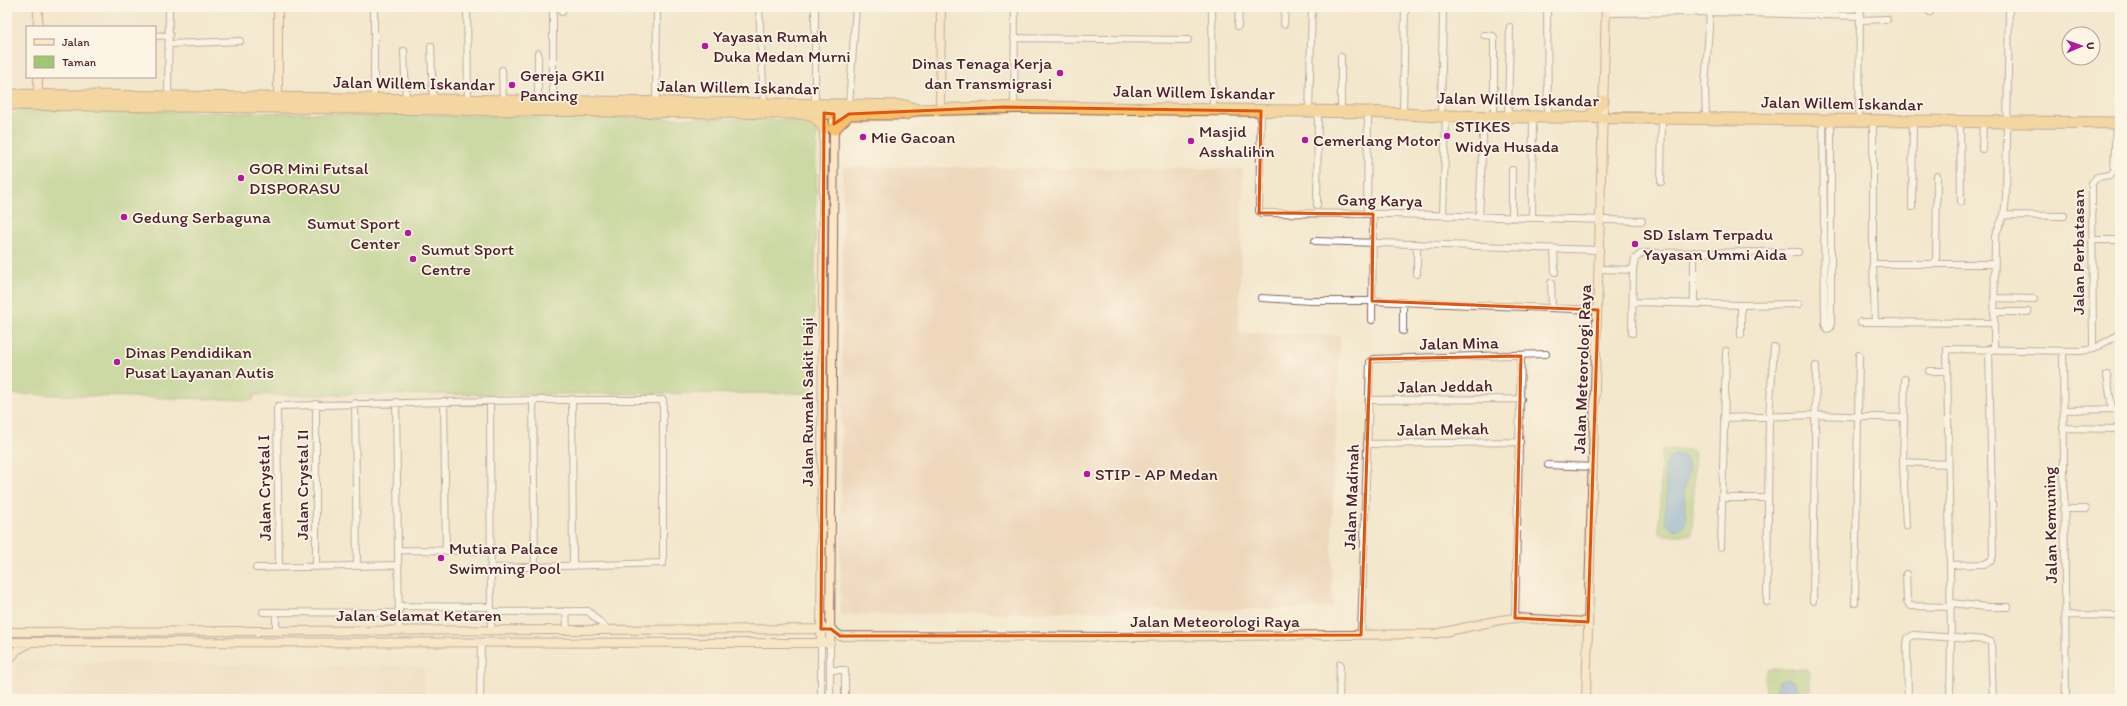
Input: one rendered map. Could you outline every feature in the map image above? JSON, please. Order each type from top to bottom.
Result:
[{"type":"highway","name":"Jalan Willem Iskandar","points":[[7,95],[168,97],[255,102],[278,98],[764,104],[822,110]]},
{"type":"highway","points":[[1589,117],[1603,101]]},
{"type":"highway","name":"Jalan Willem Iskandar","points":[[7,104],[255,102],[822,110],[905,106],[916,110],[1014,107],[1341,113],[1368,112],[1443,116],[2118,123]]},
{"type":"highway","points":[[822,110],[829,128],[849,109]]},
{"type":"street","points":[[38,7],[38,26]]},
{"type":"street","points":[[168,97],[170,44],[169,7]]},
{"type":"street","points":[[278,7],[278,98]]},
{"type":"street","points":[[374,7],[374,99]]},
{"type":"street","points":[[467,7],[468,100]]},
{"type":"street","points":[[553,7],[553,101]]},
{"type":"street","points":[[656,103],[657,7]]},
{"type":"street","points":[[759,7],[764,104]]},
{"type":"street","points":[[849,109],[856,7]]},
{"type":"street","points":[[940,110],[941,7]]},
{"type":"street","points":[[1014,107],[1015,7]]},
{"type":"street","points":[[1212,7],[1213,110]]},
{"type":"street","points":[[1238,26],[1239,7]]},
{"type":"street","points":[[1284,24],[1285,7]]},
{"type":"street","points":[[1312,7],[1317,205]]},
{"type":"street","points":[[1403,113],[1405,7]]},
{"type":"street","points":[[1547,7],[1548,117]]},
{"type":"street","points":[[1859,120],[1860,7]]},
{"type":"street","points":[[1950,565],[1984,564],[1991,561],[1993,555],[1991,349],[1994,323],[1995,233],[2004,215],[2008,7]]},
{"type":"street","points":[[815,9],[822,110]]},
{"type":"street","points":[[1606,10],[1710,12],[1721,10],[1888,19]]},
{"type":"street","name":"Jalan Meteorologi Raya","points":[[1586,699],[1600,268],[1606,10]]},
{"type":"street","points":[[1443,12],[1443,215]]},
{"type":"street","points":[[1706,118],[1706,86],[1710,12]]},
{"type":"street","points":[[1508,116],[1510,27]]},
{"type":"street","points":[[1479,216],[1489,116],[1494,38],[1493,36],[1484,35]]},
{"type":"street","points":[[156,36],[170,36]]},
{"type":"street","points":[[1014,38],[1188,40]]},
{"type":"street","points":[[170,44],[240,41]]},
{"type":"street","points":[[431,46],[433,100]]},
{"type":"street","points":[[404,52],[406,100]]},
{"type":"street","points":[[538,53],[538,101]]},
{"type":"street","points":[[1341,57],[1341,113]]},
{"type":"street","points":[[502,70],[502,101]]},
{"type":"street","points":[[38,78],[38,95]]},
{"type":"street","name":"Jalan Rumah Sakit Haji","points":[[822,110],[829,128],[830,699]]},
{"type":"street","name":"Gang Karya","points":[[1261,111],[1259,212],[1443,215],[1642,221]]},
{"type":"street","points":[[1368,112],[1370,214],[1373,244],[1372,320]]},
{"type":"street","points":[[1532,218],[1533,117]]},
{"type":"street","points":[[1661,182],[1662,118]]},
{"type":"street","points":[[1827,120],[1828,244],[1832,324],[1830,328],[1826,328],[1824,324],[1828,244]]},
{"type":"street","points":[[1874,120],[1873,264],[1875,322]]},
{"type":"street","points":[[1912,207],[1913,121]]},
{"type":"street","points":[[1960,121],[1961,202]]},
{"type":"street","points":[[1982,149],[1983,122]]},
{"type":"street","name":"Jalan Perbatasan","points":[[2093,349],[2092,183],[2096,177],[2110,175],[2114,171],[2118,123]]},
{"type":"street","name":"Jalan Rumah Sakit Haji","points":[[821,699],[829,128]]},
{"type":"street","points":[[1512,170],[1512,218]]},
{"type":"street","points":[[1936,264],[1937,176]]},
{"type":"street","points":[[2004,215],[2064,216]]},
{"type":"street","points":[[2092,240],[2120,240]]},
{"type":"street","points":[[1315,241],[1600,250]]},
{"type":"street","points":[[1417,244],[1417,274]]},
{"type":"street","points":[[1554,249],[1555,272]]},
{"type":"street","points":[[1694,252],[1694,303]]},
{"type":"street","points":[[1632,333],[1634,302],[1633,270],[1635,259],[1640,254],[1694,252],[1798,252]]},
{"type":"street","points":[[1873,264],[1994,264]]},
{"type":"street","points":[[1600,268],[1633,270]]},
{"type":"street","points":[[1551,283],[1552,308]]},
{"type":"street","points":[[1261,298],[1311,301],[1372,301],[1598,310]]},
{"type":"street","points":[[1994,298],[2034,299]]},
{"type":"street","points":[[1634,302],[1741,305],[1799,304]]},
{"type":"street","points":[[1403,303],[1403,331]]},
{"type":"street","points":[[1741,305],[1741,335]]},
{"type":"street","points":[[1994,312],[2028,312]]},
{"type":"street","points":[[1861,322],[1994,323]]},
{"type":"street","points":[[1950,699],[1951,609],[1947,349],[2081,351],[2093,349],[2120,334]]},
{"type":"street","points":[[1767,602],[1769,416],[1774,347]]},
{"type":"street","points":[[1721,547],[1726,351]]},
{"type":"street","name":"Jalan Kemuning","points":[[2063,351],[2063,509],[2066,699]]},
{"type":"street","name":"Jalan Mina","points":[[1372,360],[1546,354]]},
{"type":"street","points":[[1855,603],[1859,355]]},
{"type":"street","points":[[1515,618],[1521,356]]},
{"type":"street","name":"Jalan Madinah","points":[[1361,635],[1370,366],[1372,360]]},
{"type":"street","points":[[1813,600],[1816,366]]},
{"type":"street","points":[[1929,371],[1948,371]]},
{"type":"street","points":[[2107,375],[2112,409]]},
{"type":"street","points":[[1905,379],[1903,462],[1906,526]]},
{"type":"street","points":[[572,399],[573,566]]},
{"type":"street","points":[[316,404],[572,399],[664,401],[664,563],[491,568]]},
{"type":"street","name":"Jalan Jeddah","points":[[1369,400],[1521,399]]},
{"type":"street","points":[[533,400],[535,566]]},
{"type":"street","points":[[490,401],[491,630]]},
{"type":"street","points":[[396,402],[399,630]]},
{"type":"street","points":[[444,402],[446,551]]},
{"type":"street","points":[[355,403],[357,566]]},
{"type":"street","name":"Jalan Crystal I","points":[[279,567],[277,409],[281,405],[316,404]]},
{"type":"street","name":"Jalan Crystal II","points":[[316,404],[316,566]]},
{"type":"street","points":[[2064,410],[2120,408]]},
{"type":"street","points":[[1724,418],[1816,415],[1858,415],[1903,418]]},
{"type":"street","points":[[2063,428],[2117,429]]},
{"type":"street","name":"Jalan Mekah","points":[[1367,444],[1520,442]]},
{"type":"street","points":[[1903,462],[1948,464]]},
{"type":"street","points":[[1548,465],[1594,467]]},
{"type":"street","points":[[1722,498],[1768,498]]},
{"type":"street","points":[[2063,509],[2086,509]]},
{"type":"street","points":[[398,550],[491,551]]},
{"type":"street","points":[[256,568],[398,565]]},
{"type":"street","points":[[1906,574],[1908,601],[1910,606],[1951,609],[2008,607]]},
{"type":"street","points":[[399,606],[491,610],[588,611],[607,629]]},
{"type":"street","points":[[566,611],[567,629]]},
{"type":"street","points":[[263,612],[399,613]]},
{"type":"street","points":[[276,612],[276,631]]},
{"type":"street","points":[[2065,617],[2120,616]]},
{"type":"street","name":"Jalan Meteorologi Raya","points":[[840,636],[1134,637],[1435,634],[1515,618],[1588,622]]},
{"type":"street","points":[[830,643],[840,636],[831,629]]},
{"type":"street","name":"Jalan Selamat Ketaren","points":[[7,632],[831,629]]},
{"type":"street","points":[[639,630],[639,643]]},
{"type":"street","points":[[118,631],[118,642]]},
{"type":"street","points":[[310,631],[310,643]]},
{"type":"street","points":[[1908,699],[1906,645],[1908,638],[1914,635],[1991,642],[1993,699]]},
{"type":"street","name":"Jalan Selamat Ketaren","points":[[7,642],[830,643]]},
{"type":"street","points":[[7,663],[17,650],[30,642]]},
{"type":"street","points":[[480,699],[481,643]]},
{"type":"street","points":[[1339,699],[1340,664]]},
{"type":"street","points":[[830,670],[845,670],[845,699]]},
{"type":"highlighted area","points":[[1004,107],[1261,111],[1259,213],[1373,214],[1372,301],[1598,310],[1588,622],[1515,618],[1521,356],[1370,359],[1361,635],[840,636],[831,629],[821,629],[824,113],[834,114],[834,124],[849,114]]},
{"type":"shaded area","name":"STIP - AP Medan","points":[[843,167],[1243,169],[1239,333],[1340,335],[1332,529],[1332,608],[840,615]]},
{"type":"shaded area","points":[[16,662],[200,662],[200,664],[424,666],[424,699],[16,699]]},
{"type":"green space","name":"Sumut Sport Centre","points":[[21,109],[810,120],[817,125],[813,393],[254,395],[253,400],[12,394],[10,117]]},
{"type":"green space","points":[[1662,449],[1693,450],[1695,453],[1691,535],[1662,535],[1659,533]]},
{"type":"green space","points":[[1768,669],[1807,669],[1810,672],[1810,699],[1766,699],[1765,674]]},
{"type":"water","points":[[1675,455],[1685,456],[1688,465],[1688,475],[1684,490],[1686,518],[1684,526],[1676,530],[1668,526],[1665,518],[1667,494],[1665,475],[1666,466],[1670,457]]},
{"type":"water","points":[[1787,679],[1794,681],[1798,689],[1797,699],[1780,699],[1776,690],[1778,683]]},
{"type":"place","name":"Yayasan Rumah Duka Medan Murni","points":[[705,46]]},
{"type":"place","name":"Dinas Tenaga Kerja dan Transmigrasi","points":[[1060,73]]},
{"type":"place","name":"Gereja GKII Pancing","points":[[512,85]]},
{"type":"place","name":"STIKES Widya Husada","points":[[1447,136]]},
{"type":"place","name":"Mie Gacoan","points":[[863,137]]},
{"type":"place","name":"Cemerlang Motor","points":[[1305,140]]},
{"type":"place","name":"Masjid Asshalihin","points":[[1191,141]]},
{"type":"place","name":"GOR Mini Futsal DISPORASU","points":[[241,178]]},
{"type":"place","name":"Gedung Serbaguna","points":[[124,217]]},
{"type":"place","name":"Sumut Sport Center","points":[[408,233]]},
{"type":"place","name":"SD Islam Terpadu Yayasan Ummi Aida","points":[[1635,244]]},
{"type":"place","name":"Sumut Sport Centre","points":[[413,259]]},
{"type":"place","name":"Dinas Pendidikan Pusat Layanan Autis","points":[[117,362]]},
{"type":"place","name":"STIP - AP Medan","points":[[1087,474]]},
{"type":"place","name":"Mutiara Palace Swimming Pool","points":[[441,558]]}]
